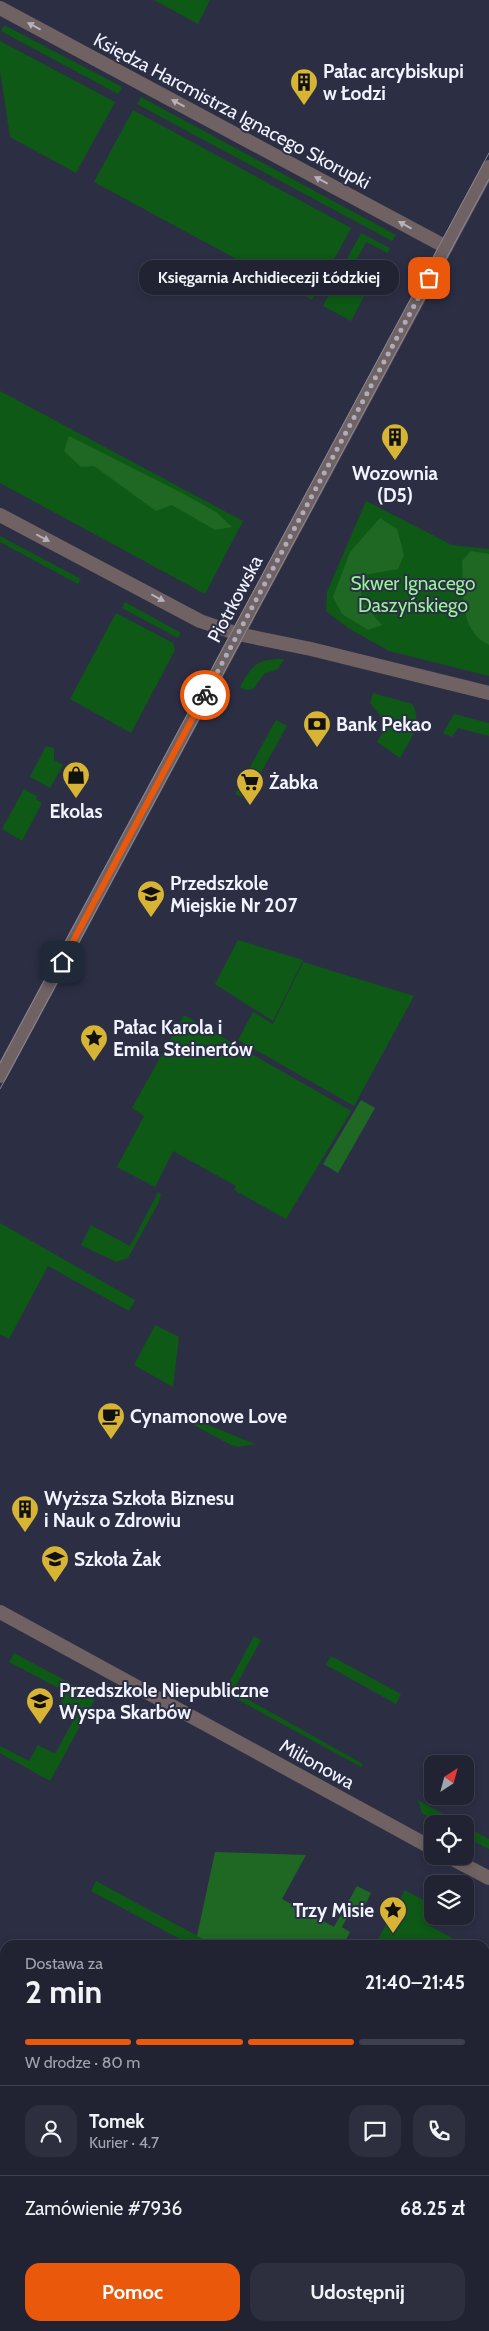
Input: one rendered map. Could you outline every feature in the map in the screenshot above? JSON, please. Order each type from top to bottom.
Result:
[{"type":"street","name":"Księdza Harcmistrza Ignacego Skorupki","points":[[0,8],[446,247]]},
{"type":"street","name":"Piotrkowska","points":[[0,1076],[489,167]]},
{"type":"street","points":[[0,515],[200,621],[238,634],[311,649],[489,693]]},
{"type":"street","name":"Milionowa","points":[[0,1612],[424,1844]]},
{"type":"street","points":[[464,1865],[489,1878]]},
{"type":"green space","points":[[154,0],[210,0],[198,24]]},
{"type":"green space","points":[[4,25],[122,87],[118,94],[1,31]]},
{"type":"green space","points":[[0,41],[115,102],[76,173],[10,137],[0,70]]},
{"type":"green space","points":[[141,97],[396,235],[392,241],[137,104]]},
{"type":"green space","points":[[133,110],[351,228],[312,300],[94,182]]},
{"type":"green space","points":[[361,233],[390,248],[388,253],[366,242],[357,259],[379,270],[377,274],[347,259]]},
{"type":"green space","points":[[342,269],[370,285],[351,321],[323,306]]},
{"type":"green space","points":[[0,391],[243,521],[205,594],[0,483]]},
{"type":"green space","points":[[69,436],[184,494],[216,512],[232,527],[215,530],[172,505],[156,511],[94,466],[81,467],[64,451]]},
{"type":"green space","name":"Skwer Ignacego Daszyńskiego","points":[[366,501],[452,545],[489,549],[489,676],[389,651],[348,628],[326,611],[327,592]]},
{"type":"green space","points":[[380,518],[397,529],[404,555],[398,569],[358,576],[363,603],[382,625],[368,630],[342,614],[333,597],[350,552]]},
{"type":"green space","points":[[0,536],[81,579],[78,584],[0,542]]},
{"type":"green space","points":[[471,551],[489,554],[489,645],[479,638],[467,620],[463,597],[462,561]]},
{"type":"green space","points":[[125,602],[181,633],[178,638],[122,608]]},
{"type":"green space","points":[[116,613],[173,643],[175,650],[131,733],[70,699]]},
{"type":"green space","points":[[284,659],[278,669],[264,674],[253,689],[246,690],[240,687],[248,673],[257,664],[268,660]]},
{"type":"green space","points":[[373,693],[412,704],[415,711],[416,725],[414,732],[400,758],[377,742],[385,728],[379,714],[370,703]]},
{"type":"green space","points":[[454,714],[489,723],[489,736],[458,728],[452,737],[443,733]]},
{"type":"green space","points":[[276,720],[287,726],[246,799],[235,794]]},
{"type":"green space","points":[[46,746],[54,748],[54,760],[63,765],[50,788],[30,777]]},
{"type":"green space","points":[[24,789],[37,796],[36,799],[42,803],[22,841],[2,829]]},
{"type":"green space","points":[[238,940],[303,960],[273,1021],[215,984]]},
{"type":"green space","points":[[303,962],[414,996],[354,1106],[238,1040],[253,1012],[273,1024]]},
{"type":"green space","points":[[184,1015],[351,1111],[286,1219],[234,1190],[236,1186],[173,1151],[155,1187],[117,1167],[144,1116],[132,1108]]},
{"type":"green space","points":[[361,1100],[375,1108],[338,1173],[323,1164]]},
{"type":"green space","points":[[158,1192],[161,1194],[158,1204],[128,1258],[116,1262],[81,1245],[91,1225],[130,1246]]},
{"type":"green space","points":[[0,1223],[135,1300],[129,1311],[48,1266],[9,1339],[0,1334]]},
{"type":"green space","points":[[155,1325],[179,1337],[173,1387],[134,1365]]},
{"type":"green space","points":[[191,1418],[255,1444],[238,1447],[231,1445],[188,1422]]},
{"type":"green space","points":[[254,1636],[261,1640],[233,1691],[363,1764],[361,1767],[224,1692]]},
{"type":"green space","points":[[14,1653],[96,1697],[50,1781],[0,1753],[0,1746],[29,1761],[38,1745],[55,1754],[75,1717],[58,1708],[66,1692],[9,1662]]},
{"type":"green space","points":[[331,1656],[401,1694],[396,1704],[326,1665]]},
{"type":"green space","points":[[418,1800],[445,1815],[425,1815],[422,1813]]},
{"type":"green space","points":[[474,1831],[489,1839],[489,1849],[474,1842]]},
{"type":"green space","points":[[215,1852],[306,1855],[282,1899],[334,1927],[357,1886],[371,1893],[360,1915],[351,1910],[342,1927],[350,1932],[346,1940],[204,1940],[197,1936]]},
{"type":"green space","points":[[96,1881],[205,1940],[182,1940],[91,1891]]},
{"type":"green space","points":[[405,1890],[424,1901],[424,1925],[428,1925],[456,1940],[378,1940]]},
{"type":"tram line","points":[[0,1063],[489,153]]},
{"type":"tram line","points":[[0,1089],[489,179]]},
{"type":"way so far","points":[[205,695],[429,278]]},
{"type":"place","name":"Pałac arcybiskupi w Łodzi","points":[[304,106]]},
{"type":"place","name":"Księgarnia Archidiecezji Łódzkiej","points":[[429,278]]},
{"type":"place","name":"Wozownia (D5)","points":[[395,461]]},
{"type":"place","name":"Bank Pekao","points":[[317,748]]},
{"type":"place","name":"Ekolas","points":[[76,799]]},
{"type":"place","name":"Żabka","points":[[250,806]]},
{"type":"place","name":"Przedszkole Miejskie Nr 207","points":[[151,918]]},
{"type":"place","name":"Pałac Karola i Emila Steinertów","points":[[94,1062]]},
{"type":"place","name":"Cynamonowe Love","points":[[111,1440]]},
{"type":"place","name":"Wyższa Szkoła Biznesu i Nauk o Zdrowiu","points":[[25,1533]]},
{"type":"place","name":"Szkoła Żak","points":[[55,1583]]},
{"type":"place","name":"Przedszkole Niepubliczne Wyspa Skarbów","points":[[40,1725]]},
{"type":"place","name":"Trzy Misie","points":[[393,1934]]},
{"type":"route","points":[[62,962],[205,695]]}]
